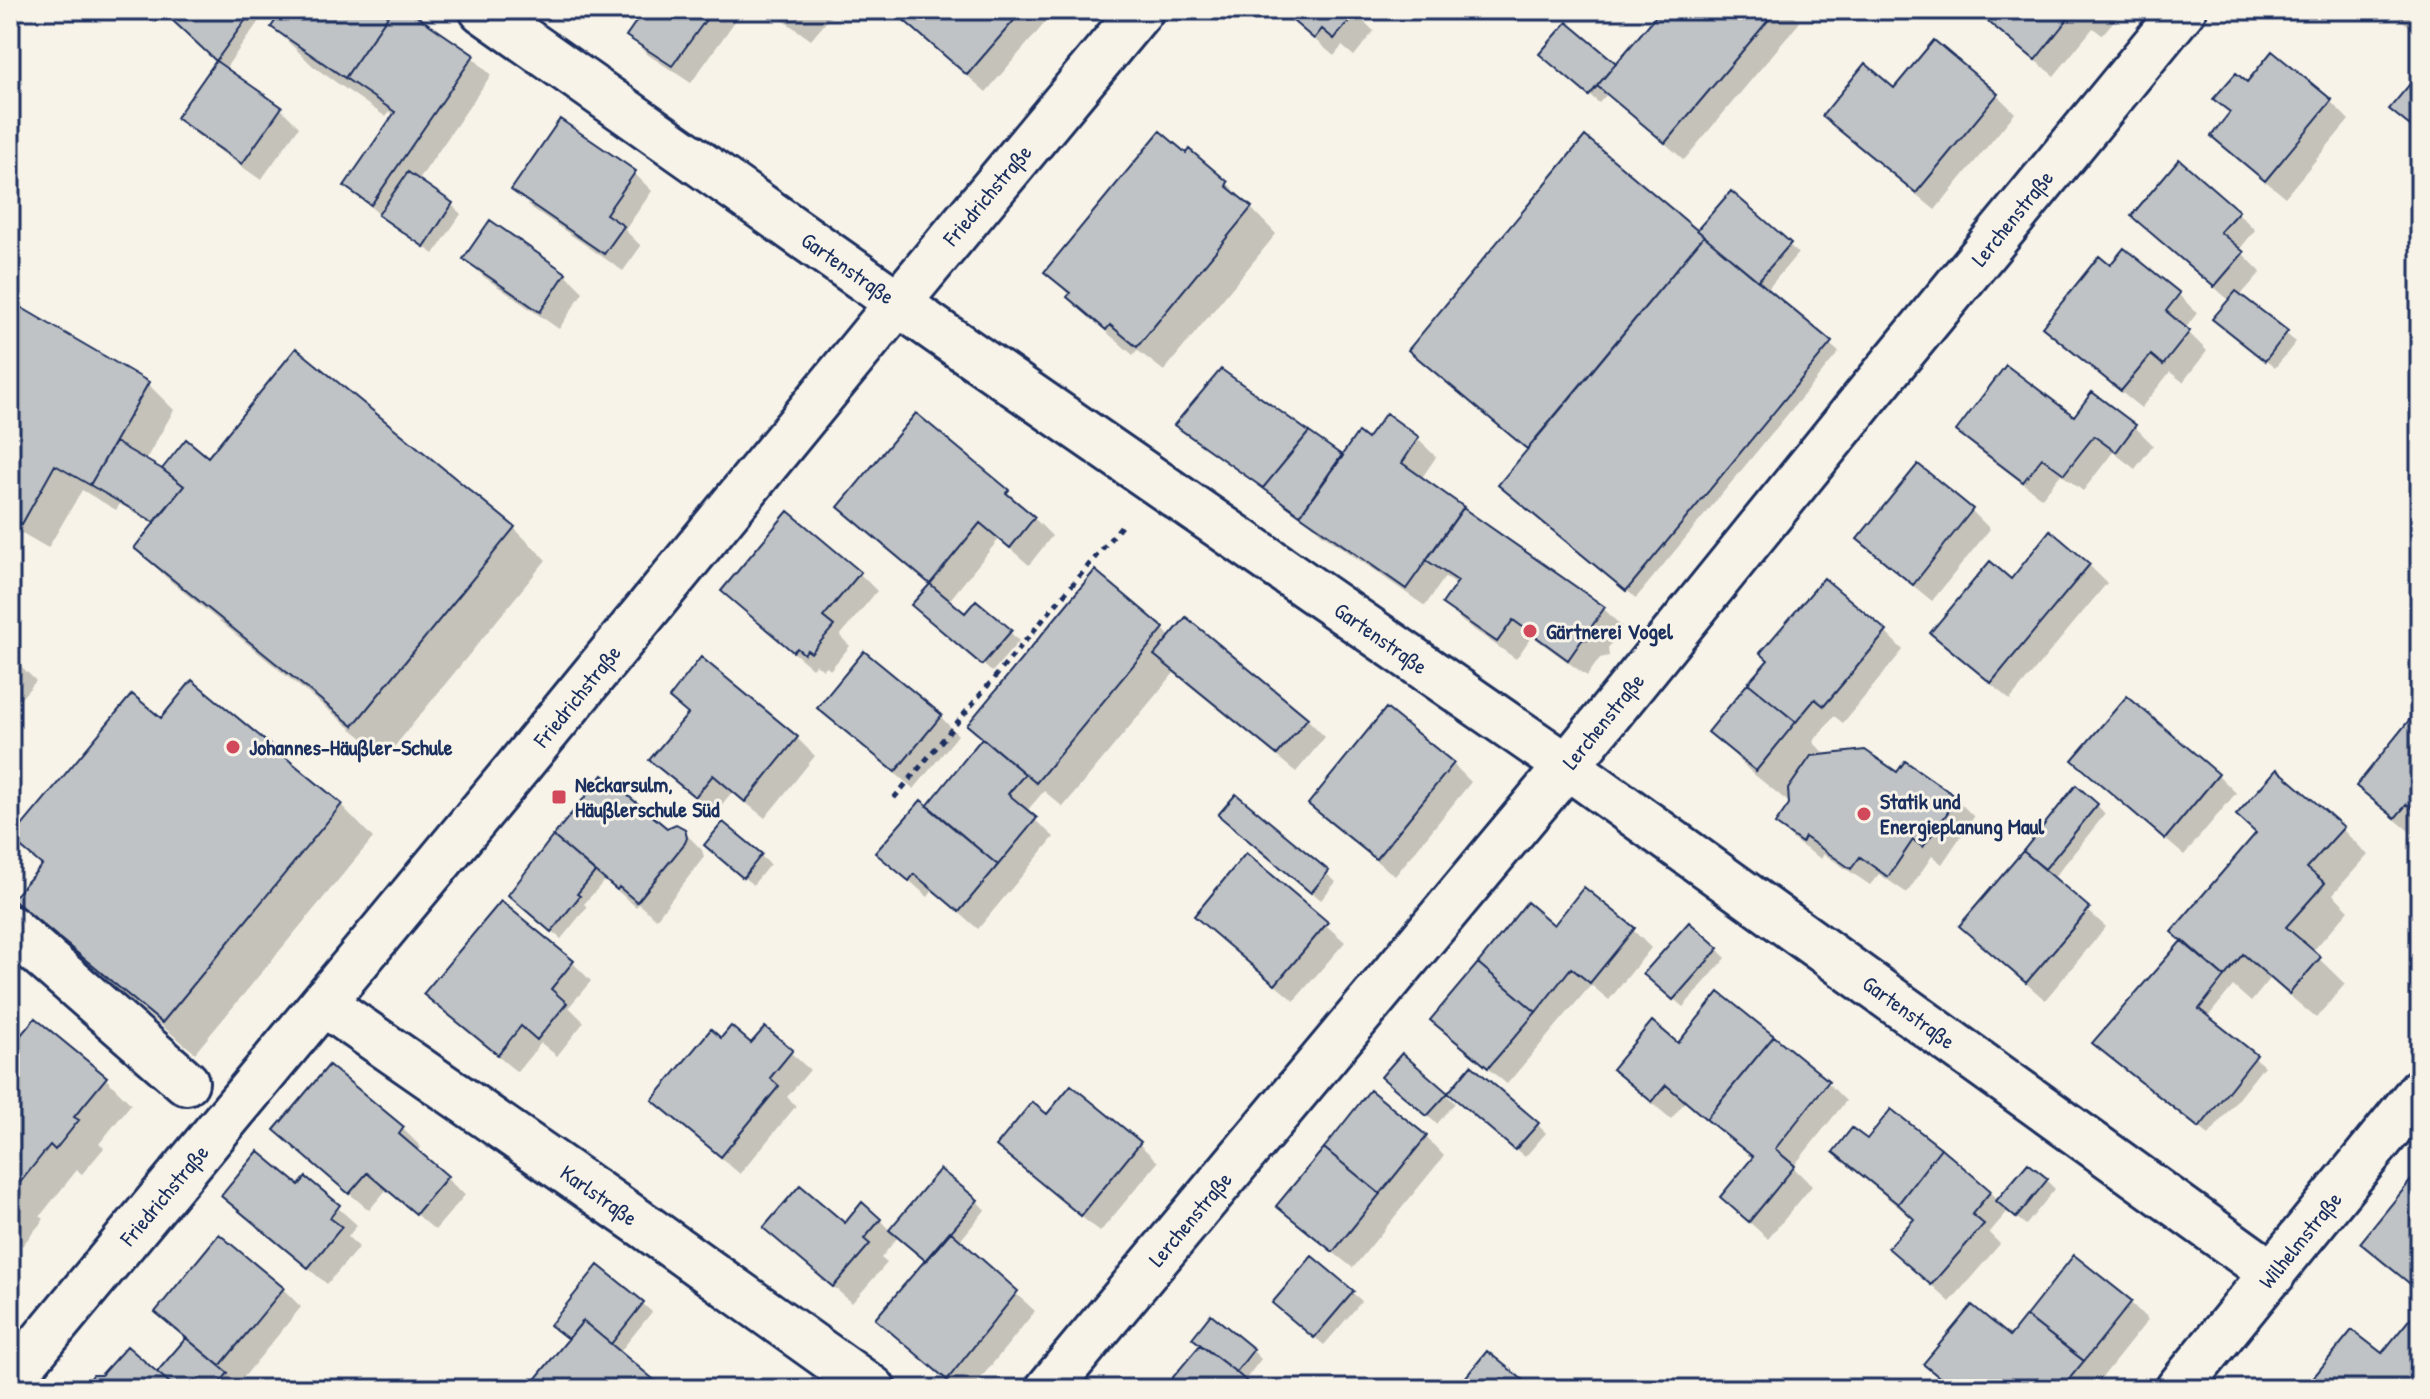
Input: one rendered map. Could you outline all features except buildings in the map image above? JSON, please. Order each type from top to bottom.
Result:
[{"type":"street","name":"Gartenstraße","points":[[482,10],[1157,484],[1567,766],[2273,1274]]},
{"type":"street","name":"Friedrichstraße","points":[[10,1380],[1141,10]]},
{"type":"street","name":"Lerchenstraße","points":[[1051,1388],[1567,766],[2183,10]]},
{"type":"street","points":[[10,928],[186,1082]]},
{"type":"street","name":"Karlstraße","points":[[323,1003],[873,1389]]},
{"type":"street","name":"Wilhelmstraße","points":[[2178,1389],[2420,1091]]},
{"type":"path","points":[[894,798],[1157,484]]},
{"type":"place","name":"Gärtnerei Vogel","points":[[1530,631]]},
{"type":"place","name":"Johannes-Häußler-Schule","points":[[233,747]]},
{"type":"place","name":"Neckarsulm, Häußlerschule Süd","points":[[559,797]]},
{"type":"place","name":"Statik und Energieplanung Maul","points":[[1864,814]]}]
